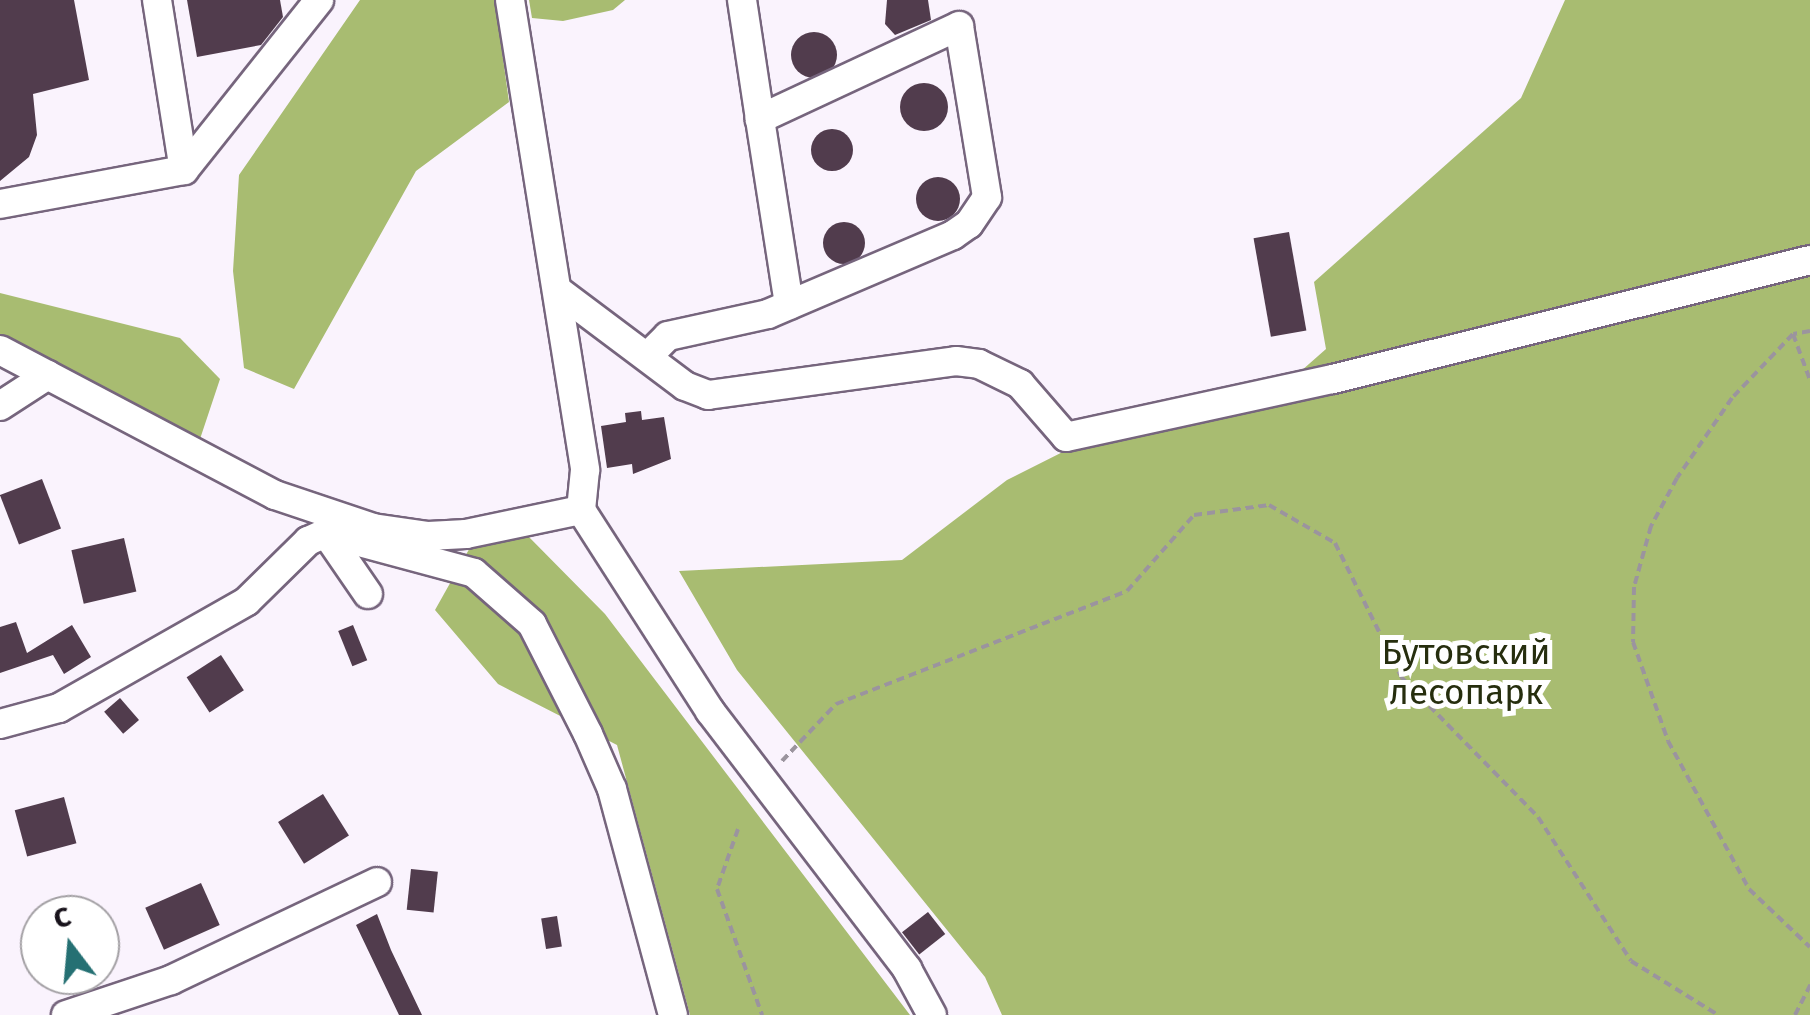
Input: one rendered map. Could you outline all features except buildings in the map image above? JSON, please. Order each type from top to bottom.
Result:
[{"type":"street","points":[[157,0],[184,170]]},
{"type":"street","points":[[0,204],[184,170],[319,0]]},
{"type":"street","points":[[510,0],[585,470],[582,510],[710,711],[907,969],[932,1015]]},
{"type":"street","points":[[742,0],[789,305]]},
{"type":"street","points":[[648,356],[668,336],[789,305],[953,235],[988,197],[958,13],[760,119]]},
{"type":"street","points":[[557,290],[708,395],[917,364],[979,364],[1020,384],[1056,434],[1085,436],[1810,260]]},
{"type":"street","points":[[0,350],[275,495],[372,528],[428,536],[466,534],[582,510]]},
{"type":"street","points":[[0,406],[48,376]]},
{"type":"street","points":[[326,533],[368,594]]},
{"type":"street","points":[[0,724],[59,708],[247,601],[308,541],[326,533],[474,574],[532,624],[612,789],[672,1015]]},
{"type":"street","points":[[66,1015],[171,980],[377,882]]},
{"type":"path","points":[[1810,331],[1793,334],[1732,398],[1651,526],[1634,587],[1634,642],[1668,741],[1749,889],[1810,947]]},
{"type":"path","points":[[1793,334],[1810,378]]},
{"type":"path","points":[[782,762],[836,704],[1127,591],[1194,515],[1269,506],[1335,544],[1402,678],[1538,817],[1631,961],[1718,1015]]},
{"type":"path","points":[[738,829],[717,889],[762,1015]]},
{"type":"path","points":[[1796,1015],[1810,985]]},
{"type":"green space","points":[[360,0],[495,0],[509,102],[416,171],[294,389],[244,368],[233,271],[239,175]]},
{"type":"green space","points":[[529,0],[625,0],[613,10],[563,21],[532,18]]},
{"type":"green space","name":"Бутовский лесопарк","points":[[1565,0],[1810,0],[1810,1015],[1002,1015],[985,977],[737,670],[679,571],[902,560],[1007,480],[1160,403],[1301,371],[1326,349],[1314,282],[1521,98]]},
{"type":"green space","points":[[0,293],[180,338],[220,379],[197,448],[0,336]]},
{"type":"green space","points":[[526,534],[605,614],[910,1015],[690,1015],[617,745],[498,684],[435,610],[472,544]]}]
